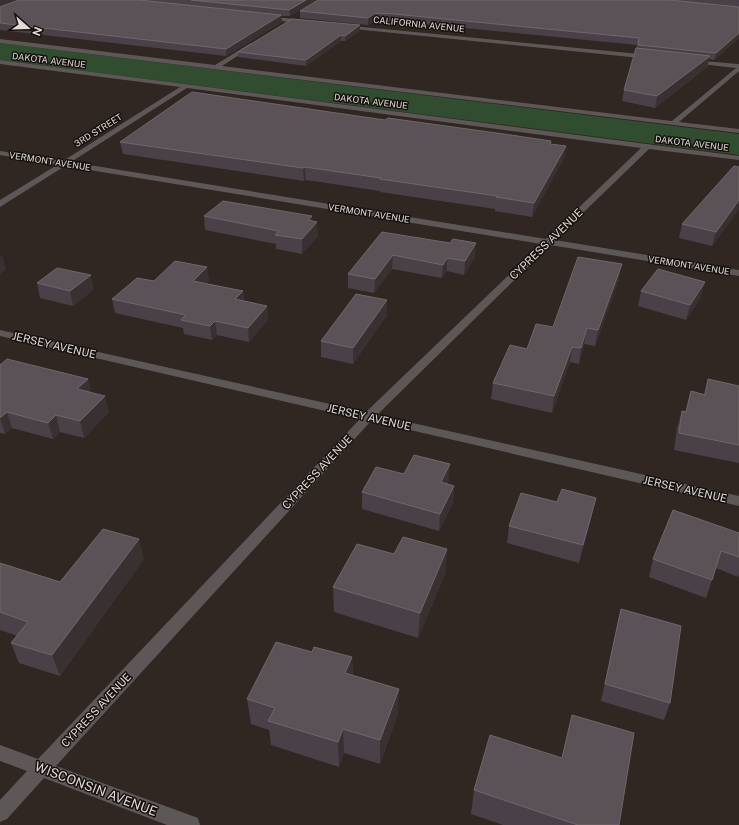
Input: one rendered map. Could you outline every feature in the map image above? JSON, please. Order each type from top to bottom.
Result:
[{"type":"street","points":[[279,28],[298,16]]},
{"type":"street","points":[[260,17],[315,22]]},
{"type":"street","name":"CALIFORNIA AVENUE","points":[[339,25],[660,58]]},
{"type":"street","name":"DAKOTA AVENUE","points":[[0,41],[739,131]]},
{"type":"street","points":[[217,67],[254,44]]},
{"type":"street","points":[[684,61],[739,67]]},
{"type":"street","name":"DAKOTA AVENUE","points":[[0,62],[739,158]]},
{"type":"street","points":[[673,123],[739,67]]},
{"type":"street","name":"3RD STREET","points":[[0,204],[186,86]]},
{"type":"street","name":"CYPRESS AVENUE","points":[[0,813],[368,417],[647,146]]},
{"type":"street","name":"VERMONT AVENUE","points":[[0,153],[739,273]]},
{"type":"street","name":"JERSEY AVENUE","points":[[0,333],[739,501]]},
{"type":"street","name":"WISCONSIN AVENUE","points":[[0,753],[191,825]]},
{"type":"green space","points":[[0,43],[739,134],[739,155],[0,60]]},
{"type":"building","points":[[19,0],[139,0],[281,15],[226,49],[0,23],[0,7]]},
{"type":"building","points":[[191,0],[306,0],[289,10]]},
{"type":"building","points":[[318,0],[670,0],[739,7],[739,33],[716,53],[638,45],[639,38],[394,14],[375,13],[368,18],[300,11]]},
{"type":"building","points":[[292,19],[360,25],[345,36],[341,35],[306,60],[238,52]]},
{"type":"building","points":[[636,48],[710,56],[657,96],[624,90]]},
{"type":"building","points":[[192,92],[385,120],[388,118],[504,134],[551,141],[550,144],[566,146],[534,203],[496,197],[497,196],[380,179],[381,178],[120,142]]},
{"type":"building","points":[[734,166],[739,167],[739,200],[716,232],[682,224]]},
{"type":"building","points":[[223,201],[312,216],[308,220],[317,222],[302,239],[275,235],[279,231],[204,216]]},
{"type":"building","points":[[382,232],[450,243],[453,239],[476,243],[465,261],[447,258],[443,265],[393,255],[375,279],[348,274]]},
{"type":"building","points":[[578,257],[622,264],[598,330],[587,328],[581,348],[572,347],[554,396],[493,383],[510,345],[527,349],[536,324],[553,327]]},
{"type":"building","points":[[175,261],[207,267],[193,281],[243,291],[235,299],[267,306],[248,328],[215,321],[210,326],[181,320],[186,315],[112,299],[137,278],[154,281]]},
{"type":"building","points":[[57,268],[91,275],[70,291],[37,283]]},
{"type":"building","points":[[658,269],[705,282],[690,305],[641,291]]},
{"type":"building","points":[[356,294],[387,300],[353,348],[321,341]]},
{"type":"building","points":[[7,359],[88,379],[77,389],[105,396],[80,421],[56,415],[48,423],[7,412],[0,418],[0,365]]},
{"type":"building","points":[[708,379],[739,386],[739,445],[679,433],[682,411],[686,412],[691,391],[705,395]]},
{"type":"building","points":[[414,455],[450,464],[441,482],[454,486],[440,514],[362,492],[376,467],[404,474]]},
{"type":"building","points":[[562,489],[596,498],[583,545],[509,526],[521,493],[557,502]]},
{"type":"building","points":[[673,510],[739,533],[739,557],[721,551],[712,580],[653,559]]},
{"type":"building","points":[[103,529],[139,539],[52,655],[11,643],[28,622],[0,612],[0,563],[60,582]]},
{"type":"building","points":[[403,537],[447,549],[420,613],[333,587],[357,544],[394,554]]},
{"type":"building","points":[[621,609],[681,626],[670,703],[605,684]]},
{"type":"building","points":[[276,642],[312,652],[314,647],[352,657],[345,673],[399,689],[380,740],[343,729],[338,742],[268,721],[275,708],[247,699]]},
{"type":"building","points":[[572,715],[634,733],[619,825],[578,825],[474,790],[490,735],[562,758]]}]
